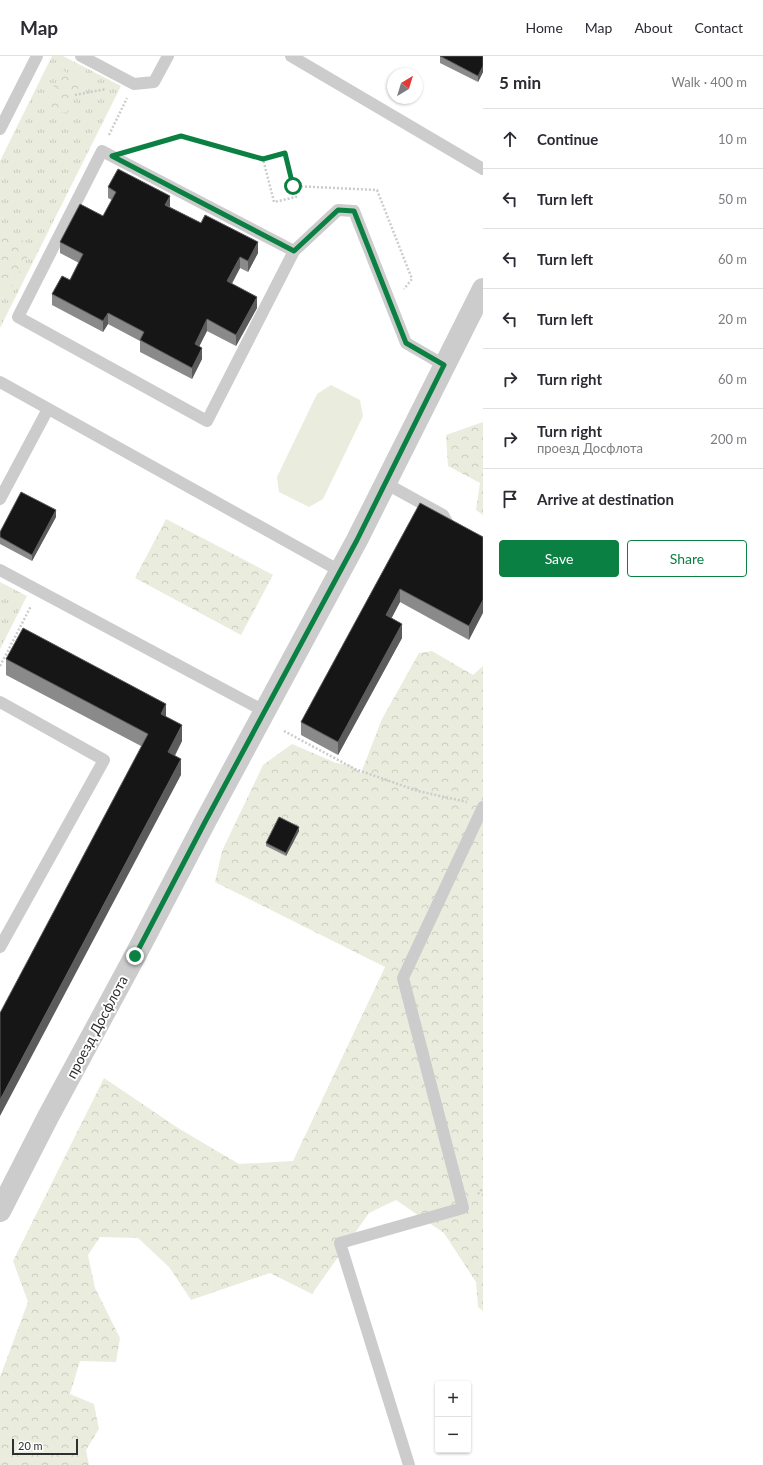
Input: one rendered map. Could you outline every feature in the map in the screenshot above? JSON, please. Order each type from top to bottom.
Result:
[{"type":"street","name":"проезд Досфлота","points":[[0,1211],[48,1117],[340,571],[483,289]]},
{"type":"lane","points":[[0,129],[37,56]]},
{"type":"lane","points":[[81,56],[134,84],[154,82],[168,56]]},
{"type":"lane","points":[[297,58],[483,168]]},
{"type":"lane","points":[[294,251],[107,154],[18,317],[207,421],[294,251],[338,210],[354,211],[406,343],[444,365]]},
{"type":"lane","points":[[0,382],[340,571]]},
{"type":"lane","points":[[0,499],[48,409]]},
{"type":"lane","points":[[385,483],[443,515],[448,524],[448,531]]},
{"type":"lane","points":[[0,570],[264,711]]},
{"type":"lane","points":[[0,702],[104,760],[0,947]]},
{"type":"lane","points":[[409,1465],[340,1243],[463,1208],[403,978],[483,807]]},
{"type":"path","points":[[107,154],[134,84]]},
{"type":"path","points":[[107,154],[181,136],[263,159],[285,153],[296,197],[274,202],[263,159]]},
{"type":"path","points":[[0,666],[39,590]]},
{"type":"path","points":[[284,731],[355,769],[418,791],[469,803]]},
{"type":"green space","points":[[52,56],[63,56],[121,86],[0,328],[0,161]]},
{"type":"green space","points":[[62,70],[83,81],[66,114],[45,104]]},
{"type":"green space","points":[[2,230],[33,246],[10,290],[0,285],[0,234]]},
{"type":"green space","points":[[331,385],[360,400],[363,416],[323,499],[309,507],[279,492],[277,477],[317,394]]},
{"type":"green space","points":[[483,422],[483,515],[476,510],[480,483],[448,466],[446,435]]},
{"type":"green space","points":[[166,519],[273,575],[241,635],[135,578]]},
{"type":"green space","points":[[0,582],[27,596],[0,649]]},
{"type":"green space","points":[[432,651],[473,675],[483,666],[483,1311],[478,1307],[476,1282],[444,1233],[396,1200],[369,1213],[312,1294],[270,1273],[191,1300],[169,1267],[138,1238],[100,1237],[88,1255],[95,1288],[120,1338],[116,1362],[80,1361],[70,1394],[94,1404],[99,1429],[86,1450],[89,1465],[0,1465],[0,1377],[28,1302],[13,1261],[104,1078],[178,1128],[239,1164],[293,1161],[385,967],[215,882],[222,851],[263,765],[292,744],[336,763],[350,765],[361,773],[382,719],[419,653]]},
{"type":"building","points":[[440,56],[483,56],[483,66],[478,76]]},
{"type":"building","points":[[118,169],[170,196],[165,205],[201,223],[205,215],[258,242],[248,261],[240,257],[227,281],[257,297],[236,335],[207,319],[195,344],[202,348],[192,368],[140,340],[144,332],[108,313],[103,321],[52,294],[62,276],[70,280],[83,254],[60,242],[80,204],[103,216],[116,192],[108,187]]},
{"type":"building","points":[[21,492],[56,510],[32,555],[0,537],[0,532]]},
{"type":"building","points":[[420,503],[483,537],[483,600],[469,626],[400,589],[386,615],[402,624],[338,742],[301,722]]},
{"type":"building","points":[[23,628],[166,704],[161,714],[182,725],[168,752],[181,759],[0,1100],[0,1013],[148,734],[6,659]]},
{"type":"building","points":[[279,817],[299,827],[286,853],[266,843]]},
{"type":"route","points":[[135,956],[205,822],[357,540],[444,365],[406,343],[354,211],[338,210],[294,251],[112,156],[181,136],[263,159],[285,153],[293,186]]}]
